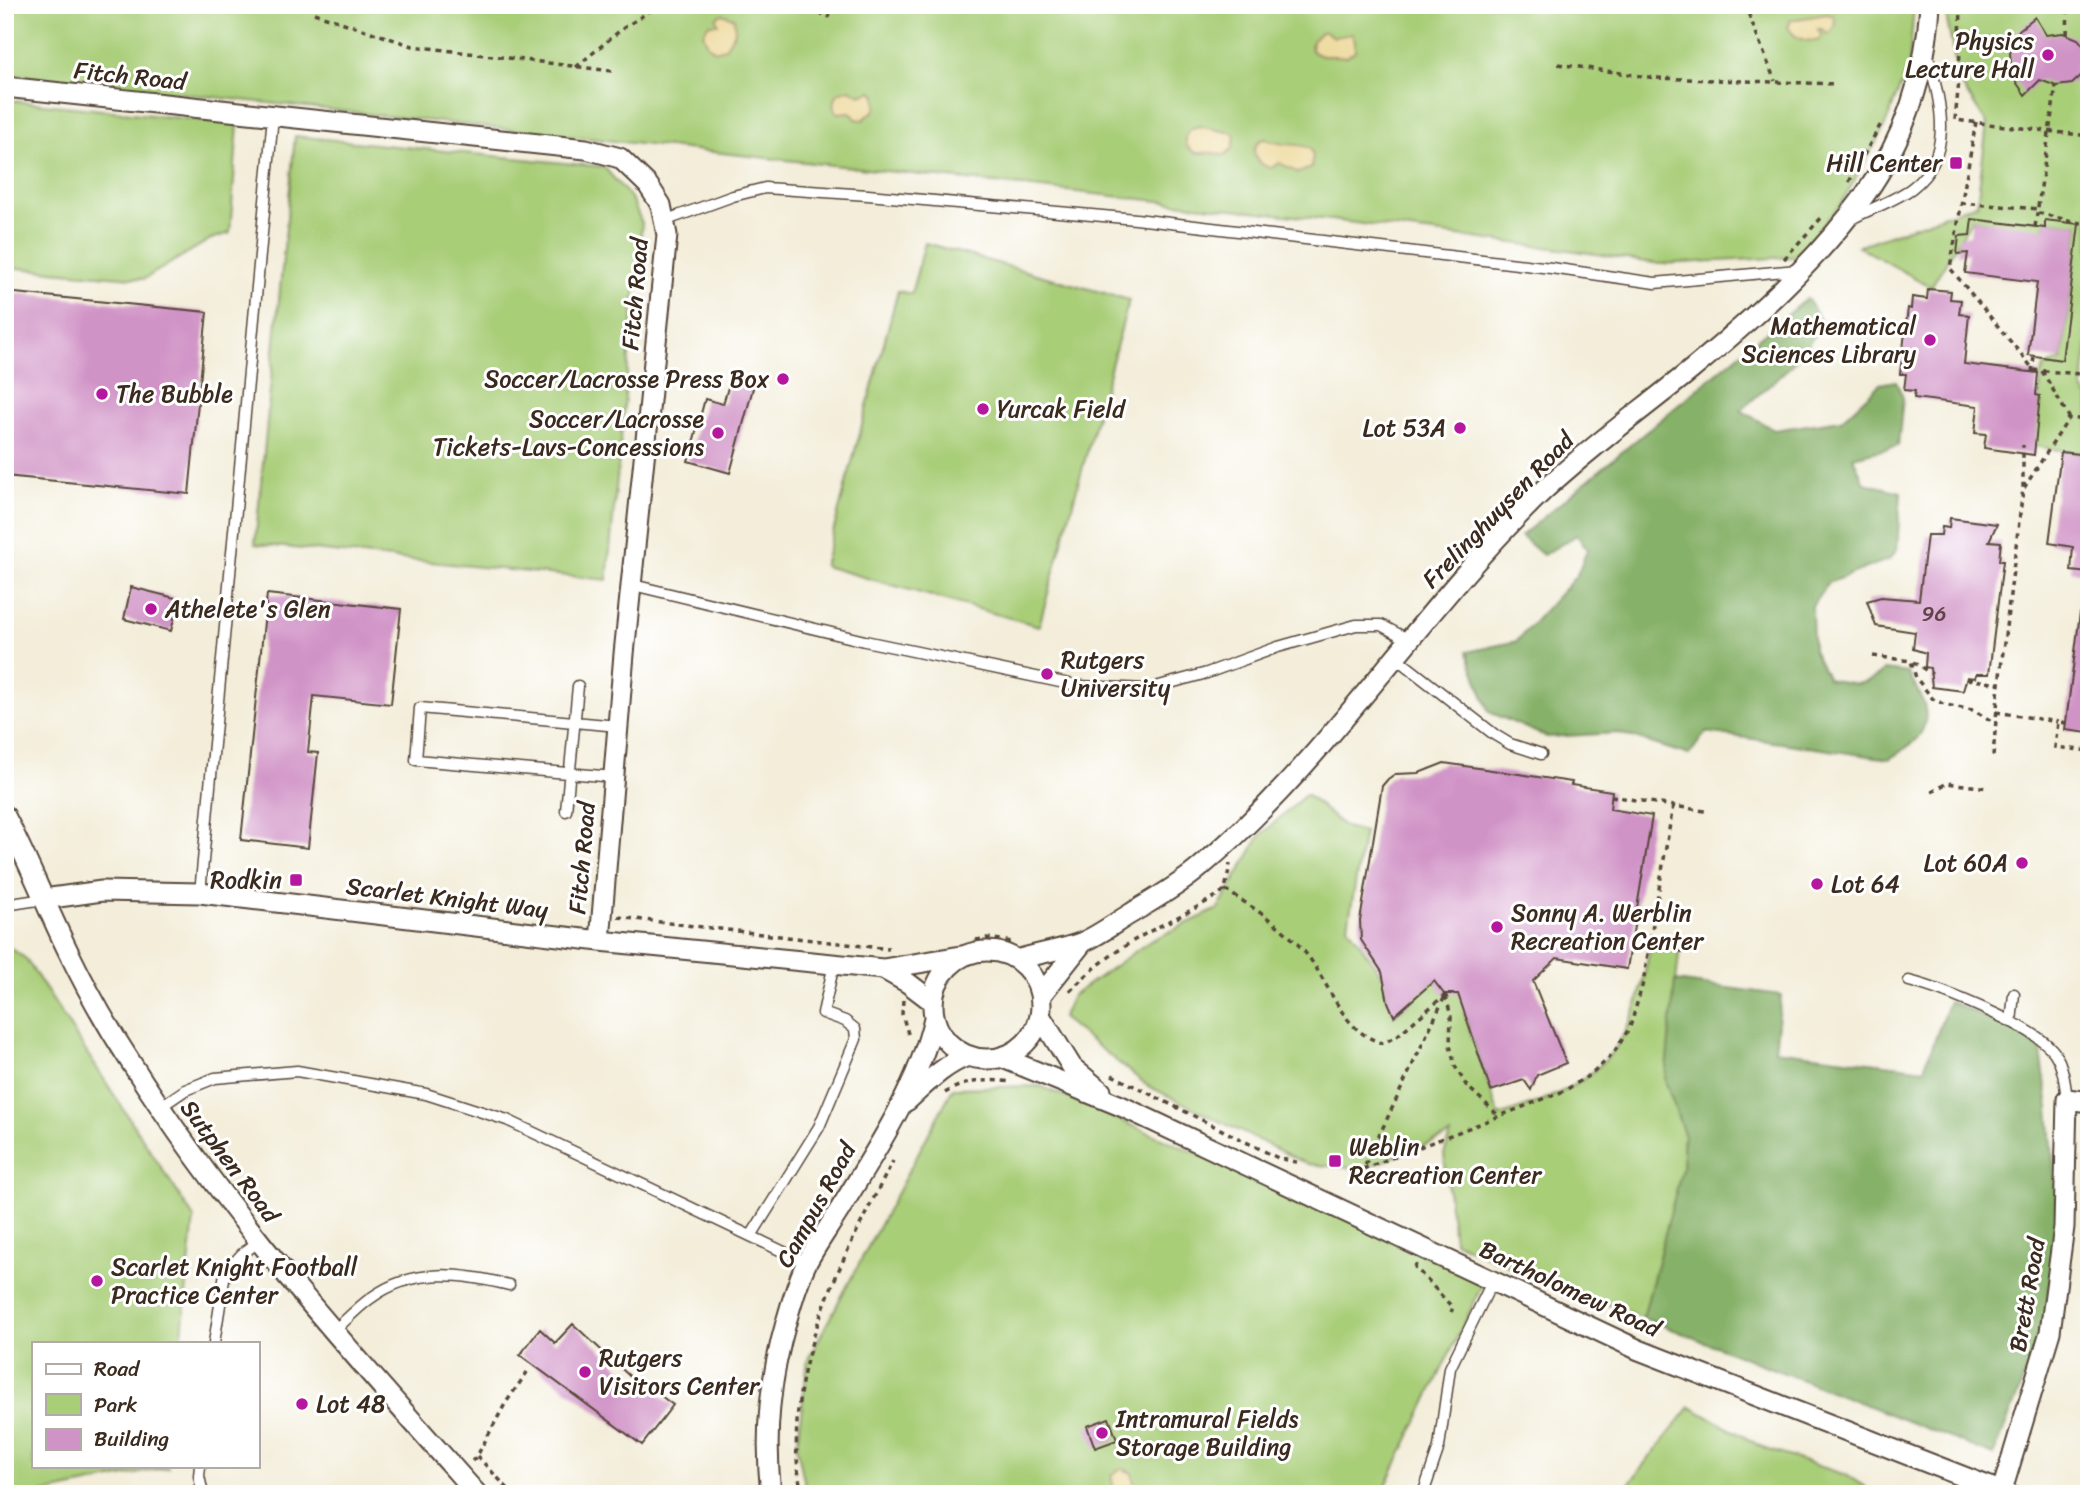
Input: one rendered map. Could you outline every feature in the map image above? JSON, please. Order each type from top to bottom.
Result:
[{"type":"street","name":"Frelinghuysen Road","points":[[1041,995],[1083,942],[1197,870],[1280,792],[1482,554],[1543,492],[1609,433],[1692,369],[1803,270],[1866,194],[1897,141],[1914,96],[1926,51],[1930,5]]},
{"type":"street","name":"Fitch Road","points":[[5,87],[586,149],[620,158],[648,185],[661,205],[667,234],[618,726],[600,941]]},
{"type":"street","name":"Sutphen Road","points":[[5,817],[69,953],[106,1021],[160,1107],[259,1241],[477,1494]]},
{"type":"street","name":"Scarlet Knight Way","points":[[44,899],[103,891],[200,893],[600,941],[883,969]]},
{"type":"street","name":"Frelinghuysen Road","points":[[1016,951],[1083,942]]},
{"type":"street","points":[[883,969],[971,948],[1001,953],[1016,951],[1036,981],[1041,995],[1041,1017],[1026,1045],[1003,1058],[968,1056],[950,1045],[940,1032],[934,1010],[936,987],[953,962],[971,948]]},
{"type":"street","points":[[883,969],[908,983],[934,1010]]},
{"type":"street","name":"Campus Road","points":[[771,1494],[766,1456],[767,1415],[790,1307],[807,1263],[898,1110],[927,1048],[934,1010]]},
{"type":"street","name":"Bartholomew Road","points":[[1041,1017],[1072,1067],[1121,1106]]},
{"type":"street","name":"Campus Road","points":[[898,1110],[934,1076],[954,1061],[968,1056]]},
{"type":"street","name":"Bartholomew Road","points":[[1003,1058],[1121,1106],[1681,1368],[2004,1493]]},
{"type":"street","points":[[2067,1099],[2089,1102]]},
{"type":"street","name":"Brett Road","points":[[2004,1493],[2050,1332],[2064,1227],[2067,1099]]},
{"type":"lane","points":[[1843,223],[1912,188],[1934,163],[1942,118],[1926,51]]},
{"type":"lane","points":[[200,893],[273,116]]},
{"type":"lane","points":[[664,221],[733,196],[765,188],[1136,219],[1551,268],[1655,283],[1803,270]]},
{"type":"lane","points":[[633,585],[865,641],[1079,686],[1148,689],[1356,625],[1381,625],[1409,640]]},
{"type":"lane","points":[[1395,657],[1495,736],[1541,754]]},
{"type":"lane","points":[[566,811],[578,686]]},
{"type":"lane","points":[[614,777],[416,760],[420,708],[618,726]]},
{"type":"lane","name":"Scarlet Knight Way","points":[[5,905],[44,899]]},
{"type":"lane","points":[[751,1236],[819,1127],[856,1039],[855,1029],[845,1021],[823,1013],[834,964]]},
{"type":"lane","points":[[1909,981],[1940,990],[2011,1022],[2044,1041],[2055,1054],[2065,1082],[2067,1099]]},
{"type":"lane","points":[[2011,1022],[2014,994]]},
{"type":"lane","points":[[160,1107],[186,1090],[215,1079],[297,1071],[426,1094],[507,1120],[807,1263]]},
{"type":"lane","points":[[214,1342],[225,1273],[241,1255],[259,1241]]},
{"type":"lane","points":[[334,1331],[369,1299],[401,1281],[439,1274],[463,1275],[509,1285]]},
{"type":"lane","points":[[1423,1494],[1439,1447],[1451,1368],[1493,1280]]},
{"type":"lane","points":[[201,1468],[203,1494]]},
{"type":"path","points":[[576,67],[622,29],[660,5]]},
{"type":"path","points":[[749,5],[813,11],[830,17]]},
{"type":"path","points":[[1745,5],[1775,81]]},
{"type":"path","points":[[1961,5],[1955,120],[2089,136]]},
{"type":"path","points":[[2067,34],[2068,5]]},
{"type":"path","points":[[314,13],[413,46],[612,71]]},
{"type":"path","points":[[1559,64],[1656,78],[1836,84]]},
{"type":"path","points":[[2035,227],[2056,86]]},
{"type":"path","points":[[1847,186],[1882,122]]},
{"type":"path","points":[[1976,122],[1950,268],[2033,371]]},
{"type":"path","points":[[1961,203],[2038,211],[2089,225]]},
{"type":"path","points":[[1774,272],[1824,215]]},
{"type":"path","points":[[2033,371],[2034,356]]},
{"type":"path","points":[[2087,385],[2089,363]]},
{"type":"path","points":[[2033,371],[2080,374],[2087,385]]},
{"type":"path","points":[[2042,371],[2069,418]]},
{"type":"path","points":[[2069,418],[2089,420]]},
{"type":"path","points":[[2024,489],[2069,418]]},
{"type":"path","points":[[1993,756],[1999,684],[2024,489],[2022,445]]},
{"type":"path","points":[[1874,656],[1912,661],[1932,674]]},
{"type":"path","points":[[1912,661],[1916,678],[1933,699],[1946,705],[1973,710],[1995,723]]},
{"type":"path","points":[[1967,679],[1999,684]]},
{"type":"path","points":[[1996,712],[2066,723]]},
{"type":"path","points":[[2058,722],[2055,747],[2089,751]]},
{"type":"path","points":[[1932,792],[1947,783],[1989,788]]},
{"type":"path","points":[[1611,796],[1705,811]]},
{"type":"path","points":[[1446,994],[1362,1172],[1564,1091],[1592,1073],[1613,1054],[1630,1027],[1643,983],[1673,806]]},
{"type":"path","points":[[1065,995],[1084,975],[1111,955],[1155,928],[1204,905],[1225,890],[1231,857]]},
{"type":"path","points":[[1225,890],[1279,926],[1307,955],[1357,1031],[1371,1040],[1383,1043],[1397,1036],[1446,994]]},
{"type":"path","points":[[602,915],[894,949]]},
{"type":"path","points":[[971,948],[987,938],[1016,951]]},
{"type":"path","points":[[1650,946],[1687,952]]},
{"type":"path","points":[[1446,994],[1451,1017],[1450,1045],[1455,1066],[1466,1085],[1499,1116]]},
{"type":"path","points":[[903,995],[902,1014],[911,1041]]},
{"type":"path","points":[[1105,1072],[1278,1158],[1300,1163]]},
{"type":"path","points":[[943,1094],[972,1082],[995,1080],[1016,1083]]},
{"type":"path","points":[[802,1494],[797,1447],[799,1407],[808,1359],[827,1298],[849,1245],[894,1159]]},
{"type":"path","points":[[1417,1262],[1415,1267],[1453,1308],[1451,1312]]},
{"type":"path","points":[[468,1465],[477,1456],[505,1404],[530,1368]]},
{"type":"path","points":[[477,1456],[513,1494]]},
{"type":"green space","points":[[5,5],[1914,5],[1909,65],[1883,130],[1841,204],[1794,257],[1660,264],[1331,220],[5,74]]},
{"type":"green space","points":[[1944,5],[2089,5],[2089,338],[2082,388],[2089,398],[2087,454],[2032,446],[2044,367],[2062,360],[2079,224],[2046,220],[2044,232],[1972,219],[1931,287],[1858,246],[1977,204],[1987,124],[1959,81]]},
{"type":"green space","points":[[5,100],[238,124],[230,233],[211,239],[144,279],[5,267]]},
{"type":"green space","points":[[295,136],[604,167],[631,198],[642,223],[607,580],[255,544]]},
{"type":"green space","name":"Yurcak Field","points":[[925,243],[1129,300],[1039,626],[824,566],[898,291],[911,294]]},
{"type":"green space","points":[[1807,298],[1823,324],[1792,365],[1741,410],[1774,430],[1841,420],[1880,384],[1896,381],[1903,398],[1898,446],[1853,457],[1864,483],[1901,492],[1897,550],[1890,559],[1828,583],[1812,606],[1813,650],[1828,679],[1864,683],[1884,670],[1908,673],[1925,709],[1924,726],[1916,740],[1889,759],[1706,732],[1689,755],[1619,733],[1547,737],[1489,712],[1467,652],[1517,641],[1577,575],[1587,550],[1577,535],[1543,555],[1521,536]]},
{"type":"green space","points":[[1306,794],[1345,827],[1364,832],[1348,926],[1385,980],[1387,998],[1395,1015],[1437,978],[1473,993],[1464,1013],[1499,1116],[1557,1094],[1586,1077],[1602,1063],[1616,1047],[1634,1011],[1650,946],[1680,946],[1665,1080],[1684,1134],[1682,1169],[1643,1318],[1613,1306],[1576,1297],[1454,1241],[1444,1154],[1451,1135],[1363,1169],[1307,1164],[1148,1086],[1062,1018],[1072,996],[1150,941],[1218,909],[1260,836]]},
{"type":"green space","name":"Scarlet Knight Football Practice Center","points":[[5,944],[26,959],[194,1218],[181,1342],[32,1342],[32,1468],[164,1468],[40,1494],[5,1494]]},
{"type":"green space","points":[[1675,981],[1781,995],[1775,1050],[1924,1069],[1949,1001],[2008,1027],[2040,1045],[2049,1107],[2058,1224],[2044,1327],[1994,1455],[1643,1318],[1682,1169],[1684,1134],[1665,1080]]},
{"type":"green space","points":[[1040,1086],[1486,1277],[1382,1494],[807,1494],[797,1447],[808,1359],[953,1088]]},
{"type":"green space","points":[[1690,1407],[1766,1449],[1846,1475],[1876,1494],[1621,1494]]},
{"type":"sand","points":[[722,14],[734,18],[735,32],[725,48],[715,51],[708,45],[703,33],[709,24],[718,24],[716,18]]},
{"type":"sand","points":[[1827,14],[1834,16],[1835,25],[1828,35],[1818,29],[1822,37],[1817,41],[1800,38],[1788,27],[1791,20]]},
{"type":"sand","points":[[1321,32],[1334,37],[1352,34],[1355,51],[1346,57],[1315,53],[1311,50],[1312,41]]},
{"type":"sand","points":[[850,89],[860,95],[872,91],[876,95],[876,109],[863,120],[856,119],[850,112],[838,113],[835,108],[838,93]]},
{"type":"sand","points":[[1198,126],[1233,133],[1233,148],[1225,155],[1193,151],[1186,145],[1186,136],[1190,129]]},
{"type":"sand","points":[[1266,139],[1310,148],[1313,155],[1311,168],[1298,173],[1280,163],[1269,168],[1264,166],[1254,153],[1256,144]]},
{"type":"sand","points":[[1121,1468],[1132,1473],[1134,1483],[1156,1494],[1112,1494],[1114,1490],[1111,1475]]},
{"type":"building","name":"Physics Lecture Hall","points":[[2035,17],[2046,35],[2063,33],[2078,39],[2086,49],[2088,61],[2084,73],[2072,84],[2056,86],[2040,80],[2025,95],[2012,76],[2010,53],[2019,30]]},
{"type":"building","points":[[1972,219],[2045,228],[2045,220],[2079,224],[2062,360],[2028,355],[2037,282],[1965,273],[1968,253],[1957,254],[1959,236],[1970,235]]},
{"type":"building","points":[[1928,289],[1951,291],[1950,299],[1961,300],[1959,314],[1969,315],[1964,364],[2038,373],[2036,395],[2040,396],[2034,455],[1984,448],[1986,434],[1975,433],[1978,406],[1914,398],[1915,391],[1904,390],[1906,374],[1900,374],[1908,308],[1911,309],[1912,297],[1927,299]]},
{"type":"building","name":"The Bubble","points":[[5,292],[207,312],[189,494],[5,476]]},
{"type":"building","name":"Soccer/Lacrosse Tickets-Lavs-Concessions","points":[[730,381],[753,388],[730,473],[688,461],[705,399],[723,404]]},
{"type":"building","points":[[2061,452],[2089,455],[2089,573],[2071,571],[2073,547],[2049,543]]},
{"type":"building","points":[[1950,518],[1997,524],[1989,541],[2001,542],[1999,561],[2003,561],[1989,674],[1967,677],[1963,691],[1932,687],[1930,668],[1925,667],[1926,653],[1913,649],[1915,632],[1876,626],[1867,601],[1881,597],[1919,600],[1927,535],[1941,535],[1942,527],[1949,528]]},
{"type":"building","name":"Athelete's Glen","points":[[131,587],[179,599],[171,631],[124,619]]},
{"type":"building","points":[[267,594],[401,609],[391,704],[314,696],[308,752],[318,753],[308,848],[241,840]]},
{"type":"building","points":[[2080,613],[2089,613],[2089,733],[2065,730]]},
{"type":"building","name":"Sonny A. Werblin Recreation Center","points":[[1444,763],[1572,782],[1571,785],[1612,791],[1610,809],[1652,816],[1627,969],[1557,958],[1533,981],[1566,1063],[1537,1075],[1531,1090],[1524,1080],[1491,1091],[1458,994],[1444,994],[1434,981],[1394,1016],[1388,1002],[1382,972],[1361,940],[1360,921],[1382,786],[1395,774],[1419,773]]},
{"type":"building","name":"Rutgers Visitors Center","points":[[573,1324],[649,1394],[653,1390],[673,1405],[642,1445],[520,1355],[540,1329],[555,1343]]},
{"type":"building","name":"Intramural Fields Storage Building","points":[[1109,1418],[1117,1440],[1095,1448],[1087,1426]]},
{"type":"place","name":"Physics Lecture Hall","points":[[2048,55]]},
{"type":"place","name":"Hill Center","points":[[1956,163]]},
{"type":"place","name":"Mathematical Sciences Library","points":[[1930,340]]},
{"type":"place","name":"Soccer/Lacrosse Press Box","points":[[783,379]]},
{"type":"place","name":"The Bubble","points":[[102,394]]},
{"type":"place","name":"Yurcak Field","points":[[983,409]]},
{"type":"place","name":"Lot 53A","points":[[1460,428]]},
{"type":"place","name":"Soccer/Lacrosse Tickets-Lavs-Concessions","points":[[718,433]]},
{"type":"place","name":"Athelete's Glen","points":[[151,609]]},
{"type":"place","name":"Rutgers University","points":[[1047,674]]},
{"type":"place","name":"Lot 60A","points":[[2022,863]]},
{"type":"place","name":"Rodkin","points":[[296,880]]},
{"type":"place","name":"Lot 64","points":[[1817,884]]},
{"type":"place","name":"Sonny A. Werblin Recreation Center","points":[[1497,927]]},
{"type":"place","name":"Weblin Recreation Center","points":[[1335,1161]]},
{"type":"place","name":"Scarlet Knight Football Practice Center","points":[[97,1281]]},
{"type":"place","name":"Rutgers Visitors Center","points":[[585,1372]]},
{"type":"place","name":"Lot 48","points":[[302,1404]]},
{"type":"place","name":"Intramural Fields Storage Building","points":[[1102,1433]]}]
